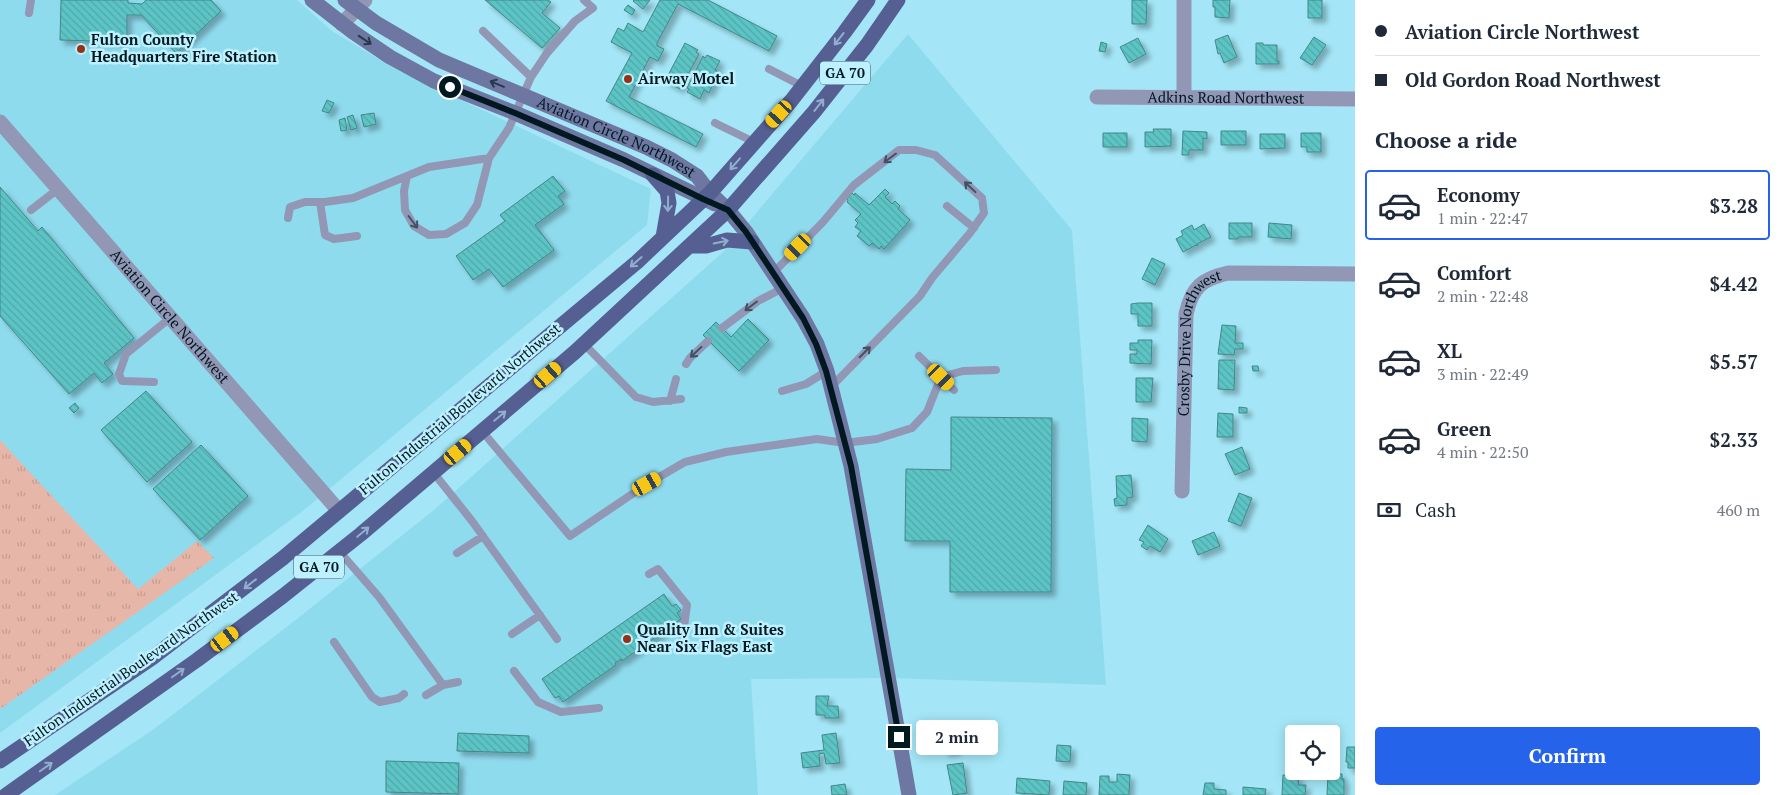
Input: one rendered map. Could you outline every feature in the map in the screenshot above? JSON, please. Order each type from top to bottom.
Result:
[{"type":"main road","name":"Fulton Industrial Boulevard Northwest","points":[[0,761],[152,658],[283,558],[637,262],[706,196],[754,142],[802,86],[868,0]]},
{"type":"main road","name":"Fulton Industrial Boulevard Northwest","points":[[6,795],[19,790],[196,660],[339,551],[584,344],[728,210],[814,112],[867,44],[898,0]]},
{"type":"main road","points":[[653,175],[667,191],[669,203],[663,237]]},
{"type":"main road","points":[[690,246],[706,246],[727,240],[752,242]]},
{"type":"street","name":"Aviation Circle Northwest","points":[[312,0],[342,24],[390,57],[434,81],[515,113],[624,160],[653,175],[706,196],[728,210],[803,318],[816,344],[831,387],[853,476],[909,795]]},
{"type":"street","points":[[1184,0],[1184,97]]},
{"type":"street","name":"Aviation Circle Northwest","points":[[356,3],[390,31],[440,60],[646,147],[672,160],[697,176],[706,196]]},
{"type":"street","points":[[342,24],[356,3]]},
{"type":"street","name":"Adkins Road Northwest","points":[[1097,96],[1355,99]]},
{"type":"street","name":"Aviation Circle Northwest","points":[[0,122],[338,511]]},
{"type":"street","name":"Crosby Drive Northwest","points":[[1182,491],[1186,314],[1189,300],[1199,286],[1212,277],[1228,273],[1355,274]]},
{"type":"lane","points":[[29,0],[29,13]]},
{"type":"lane","points":[[407,176],[404,191],[405,210],[414,226],[429,235],[446,234],[465,223],[477,205],[489,158],[509,128],[531,76],[547,53],[575,21],[593,8],[584,0]]},
{"type":"lane","points":[[483,31],[531,76]]},
{"type":"lane","points":[[769,69],[802,86]]},
{"type":"lane","points":[[715,122],[754,142]]},
{"type":"lane","points":[[773,273],[823,222],[854,185],[899,150],[916,150],[935,155],[982,198],[984,213],[920,296],[831,387]]},
{"type":"lane","points":[[288,218],[290,207],[305,202],[353,198],[429,168],[489,158]]},
{"type":"lane","points":[[31,210],[58,188]]},
{"type":"lane","points":[[320,202],[325,235],[334,239],[357,236]]},
{"type":"lane","points":[[947,206],[974,228]]},
{"type":"lane","points":[[722,328],[758,301],[783,288]]},
{"type":"lane","points":[[154,382],[122,381],[119,374],[126,354],[170,318]]},
{"type":"lane","points":[[686,364],[708,341]]},
{"type":"lane","points":[[584,344],[636,397],[653,402],[681,399]]},
{"type":"lane","points":[[919,356],[954,390]]},
{"type":"lane","points":[[941,377],[963,371],[996,370]]},
{"type":"lane","points":[[782,392],[806,384],[826,371]]},
{"type":"lane","points":[[482,431],[570,536],[647,484],[685,462],[726,452],[817,439],[845,443],[877,439],[912,428],[927,412],[941,377]]},
{"type":"lane","points":[[670,400],[676,379]]},
{"type":"lane","points":[[433,472],[483,536],[557,639]]},
{"type":"lane","points":[[457,553],[483,536]]},
{"type":"lane","points":[[339,551],[379,597],[443,685]]},
{"type":"lane","points":[[649,574],[658,569],[687,605],[681,648]]},
{"type":"lane","points":[[512,634],[540,615]]},
{"type":"lane","points":[[334,642],[372,697],[380,702],[399,698],[404,694]]},
{"type":"lane","points":[[514,671],[538,702],[561,712],[599,708]]},
{"type":"lane","points":[[426,695],[443,685],[458,682]]},
{"type":"shaded area","points":[[0,0],[297,0],[332,31],[399,71],[651,189],[647,225],[304,510],[0,733]]},
{"type":"shaded area","points":[[908,34],[1072,230],[1106,685],[890,678],[751,679],[758,795],[55,795],[154,729],[434,510],[723,252]]},
{"type":"green space","points":[[0,440],[138,589],[197,541],[214,558],[0,709]]},
{"type":"building","points":[[61,0],[128,0],[128,3],[142,4],[146,0],[211,0],[221,11],[176,53],[141,15],[127,15],[127,42],[60,40]]},
{"type":"building","points":[[485,0],[548,0],[551,2],[542,13],[560,28],[542,48]]},
{"type":"building","points":[[634,0],[650,0],[643,9]]},
{"type":"building","name":"Airway Motel","points":[[660,0],[708,0],[777,36],[769,51],[678,4],[657,43],[657,46],[664,49],[658,61],[650,57],[629,97],[703,134],[696,147],[606,101],[632,53],[611,42],[618,28],[624,31],[628,23],[643,32]]},
{"type":"building","points":[[1132,0],[1147,0],[1146,24],[1132,24]]},
{"type":"building","points":[[1213,0],[1230,0],[1229,18],[1215,17]]},
{"type":"building","points":[[1308,0],[1322,0],[1322,18],[1308,18]]},
{"type":"building","points":[[628,5],[635,10],[632,15],[624,10]]},
{"type":"building","points":[[1228,35],[1237,57],[1224,63],[1220,53],[1218,54],[1215,40]]},
{"type":"building","points":[[1314,37],[1326,45],[1312,65],[1300,58]]},
{"type":"building","points":[[1138,38],[1146,54],[1129,63],[1120,47]]},
{"type":"building","points":[[1101,42],[1107,44],[1105,52],[1099,51]]},
{"type":"building","points":[[685,43],[698,50],[696,52],[699,54],[680,89],[665,81]]},
{"type":"building","points":[[1256,43],[1277,45],[1277,61],[1279,61],[1279,64],[1256,64]]},
{"type":"building","points":[[707,55],[720,61],[715,70],[719,72],[709,93],[704,90],[700,99],[687,92],[689,89],[687,88],[703,56],[705,58]]},
{"type":"building","points":[[327,100],[334,103],[329,113],[322,111]]},
{"type":"building","points":[[374,113],[376,124],[364,127],[361,115]]},
{"type":"building","points":[[353,115],[357,128],[351,130],[347,117]]},
{"type":"building","points":[[345,118],[347,130],[341,131],[339,120]]},
{"type":"building","points":[[1153,129],[1171,129],[1171,146],[1145,147],[1145,132],[1154,132]]},
{"type":"building","points":[[1183,131],[1207,132],[1207,139],[1203,138],[1203,150],[1189,150],[1189,155],[1182,155]]},
{"type":"building","points":[[1221,131],[1246,131],[1246,145],[1221,145]]},
{"type":"building","points":[[1103,133],[1127,133],[1127,147],[1103,147]]},
{"type":"building","points":[[1301,133],[1321,133],[1321,152],[1307,152],[1307,147],[1301,147]]},
{"type":"building","points":[[1260,134],[1285,134],[1285,148],[1260,149]]},
{"type":"building","points":[[553,176],[565,191],[558,196],[564,204],[535,225],[554,250],[503,287],[489,269],[473,280],[456,256],[505,221],[500,215]]},
{"type":"building","points":[[0,187],[38,231],[42,227],[134,338],[104,363],[113,374],[102,383],[94,373],[69,394],[0,316]]},
{"type":"building","points":[[885,189],[889,193],[885,197],[892,204],[895,201],[900,206],[898,209],[910,220],[884,249],[881,246],[879,249],[872,243],[869,246],[857,236],[861,231],[855,227],[858,223],[855,220],[861,214],[847,202],[847,199],[852,193],[854,195],[855,193],[869,205]]},
{"type":"building","points":[[1229,223],[1252,223],[1252,237],[1229,239]]},
{"type":"building","points":[[1269,223],[1292,225],[1291,239],[1268,237]]},
{"type":"building","points":[[1204,224],[1211,237],[1183,252],[1176,239],[1183,235],[1181,231],[1192,225],[1194,230]]},
{"type":"building","points":[[1152,258],[1165,264],[1155,285],[1142,279]]},
{"type":"building","points":[[1152,303],[1152,326],[1138,326],[1138,314],[1131,314],[1131,304]]},
{"type":"building","points":[[748,319],[769,340],[739,371],[703,335],[716,322],[731,337]]},
{"type":"building","points":[[1222,325],[1236,326],[1235,343],[1243,343],[1243,349],[1235,349],[1234,355],[1218,354]]},
{"type":"building","points":[[1138,340],[1152,340],[1151,364],[1130,363],[1130,354],[1137,354],[1137,350],[1130,350],[1130,343],[1138,343]]},
{"type":"building","points":[[1219,360],[1235,360],[1234,390],[1218,389]]},
{"type":"building","points":[[1252,366],[1258,366],[1259,371],[1253,371]]},
{"type":"building","points":[[1136,378],[1153,378],[1151,402],[1136,402]]},
{"type":"building","points":[[146,391],[192,442],[147,482],[101,430]]},
{"type":"building","points":[[75,403],[79,408],[74,413],[69,408]]},
{"type":"building","points":[[1239,407],[1247,408],[1247,413],[1239,413]]},
{"type":"building","points":[[1218,413],[1233,414],[1233,437],[1217,437]]},
{"type":"building","points":[[951,417],[1052,418],[1051,592],[950,592],[950,541],[905,541],[906,469],[951,470]]},
{"type":"building","points":[[1132,418],[1148,419],[1147,442],[1132,441]]},
{"type":"building","points":[[201,445],[248,496],[200,540],[153,489]]},
{"type":"building","points":[[1242,447],[1250,469],[1235,475],[1225,454]]},
{"type":"building","points":[[1131,475],[1133,497],[1127,498],[1127,505],[1115,506],[1114,499],[1117,498],[1116,476]]},
{"type":"building","points":[[1239,493],[1252,498],[1241,526],[1228,521]]},
{"type":"building","points":[[1148,525],[1168,539],[1160,552],[1150,546],[1147,550],[1141,546],[1144,542],[1139,540]]},
{"type":"building","points":[[1214,532],[1220,546],[1198,555],[1192,541]]},
{"type":"building","name":"Quality Inn & Suites Near Six Flags East","points":[[664,594],[672,606],[676,604],[681,610],[677,613],[681,619],[622,661],[621,659],[615,663],[616,665],[563,702],[559,696],[555,698],[542,679]]},
{"type":"building","points":[[816,696],[829,696],[827,706],[838,706],[839,718],[825,718],[825,715],[816,715]]},
{"type":"building","points":[[953,726],[957,750],[945,752],[940,728]]},
{"type":"building","points":[[458,733],[529,736],[529,753],[457,751]]},
{"type":"building","points":[[836,733],[840,763],[826,764],[824,753],[819,754],[820,766],[803,768],[801,753],[824,750],[822,735]]},
{"type":"building","points":[[1057,745],[1071,746],[1070,762],[1056,761]]},
{"type":"building","points":[[1347,747],[1355,747],[1355,768],[1348,768],[1348,762],[1346,762]]},
{"type":"building","points":[[386,761],[459,763],[458,794],[386,792]]},
{"type":"building","points":[[963,763],[967,793],[953,795],[947,765]]},
{"type":"building","points":[[1117,774],[1130,775],[1129,795],[1099,795],[1100,776],[1109,776],[1109,782],[1117,782]]},
{"type":"building","points":[[1340,774],[1342,774],[1342,779],[1344,779],[1344,795],[1327,795],[1328,780],[1340,780]]},
{"type":"building","points":[[1283,775],[1285,775],[1285,780],[1299,780],[1298,785],[1306,785],[1305,795],[1282,795]]},
{"type":"building","points":[[1017,778],[1050,781],[1049,795],[1016,793]]},
{"type":"building","points":[[1064,781],[1087,783],[1086,795],[1063,795]]},
{"type":"building","points":[[1205,783],[1214,783],[1214,789],[1226,790],[1226,795],[1203,795]]},
{"type":"building","points":[[845,784],[847,795],[832,795],[831,786]]},
{"type":"building","points":[[1243,787],[1266,789],[1265,795],[1243,795]]},
{"type":"place","name":"Fulton County Headquarters Fire Station","points":[[81,49]]},
{"type":"place","name":"Airway Motel","points":[[628,79]]},
{"type":"place","name":"Quality Inn & Suites Near Six Flags East","points":[[627,639]]},
{"type":"route","points":[[450,87],[624,160],[728,210],[746,232],[803,318],[816,344],[826,371],[851,466],[899,737]]}]
